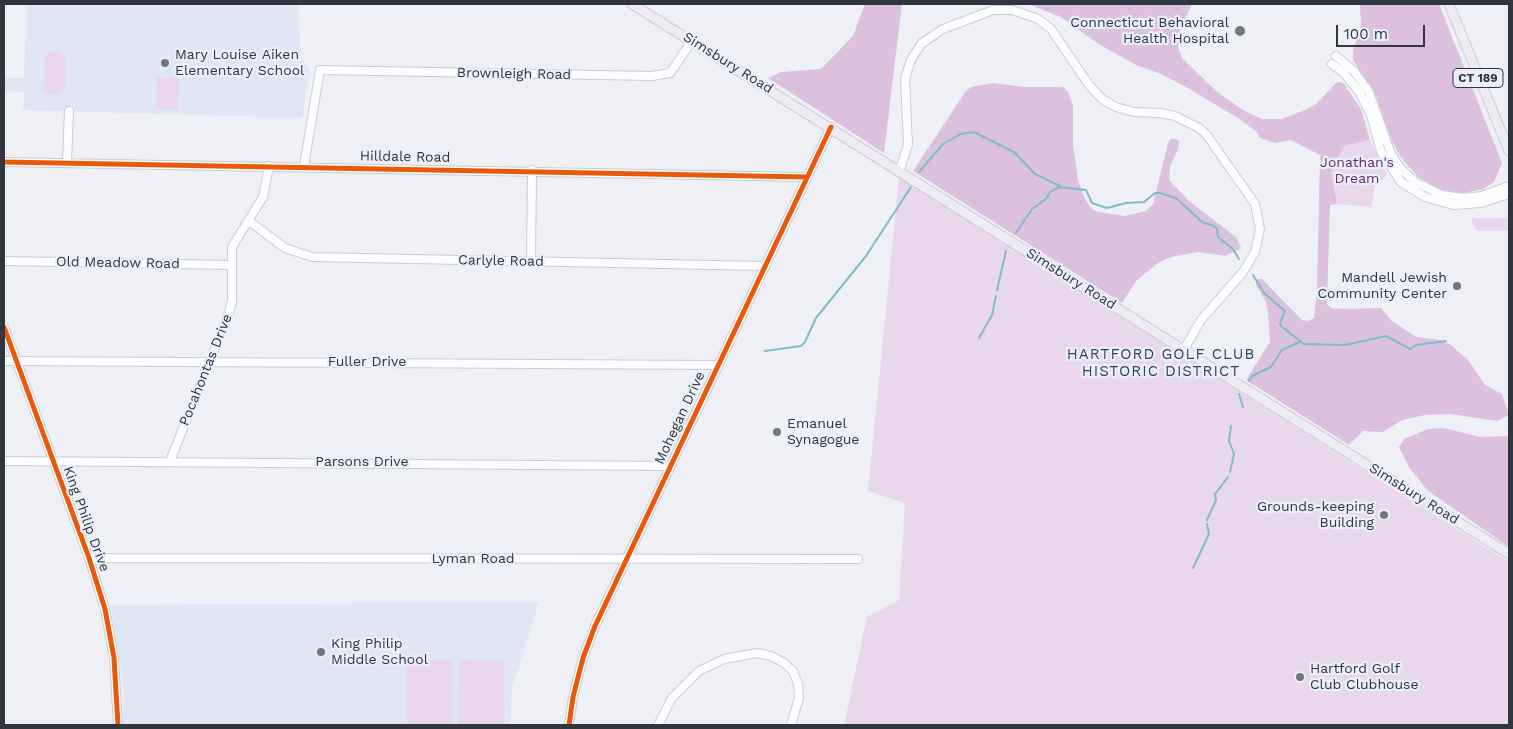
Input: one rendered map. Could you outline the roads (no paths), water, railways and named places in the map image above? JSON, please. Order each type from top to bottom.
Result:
[{"type":"main road","name":"Simsbury Road","points":[[632,4],[831,127],[899,172],[1509,554]]},
{"type":"main road","name":"CT 189","points":[[1449,4],[1509,151]]},
{"type":"street","points":[[899,172],[905,160],[908,145],[905,79],[911,60],[921,44],[943,29],[993,10],[1012,10],[1038,19],[1051,29],[1089,85],[1102,99],[1116,107],[1134,112],[1160,113],[1175,116],[1199,128],[1212,142],[1255,204],[1260,229],[1255,252],[1243,272],[1201,320],[1184,349]]},
{"type":"street","name":"Brownleigh Road","points":[[304,166],[320,70],[657,76],[670,73],[692,41]]},
{"type":"street","points":[[1509,186],[1481,196],[1462,198],[1442,195],[1415,182],[1401,169],[1391,154],[1369,92],[1354,71],[1334,60],[1360,93],[1371,115],[1381,152],[1401,182],[1425,197],[1453,205],[1481,203],[1509,194]]},
{"type":"street","points":[[68,162],[69,111]]},
{"type":"street","name":"Mohegan Drive","points":[[570,725],[573,697],[595,626],[831,127]]},
{"type":"street","name":"Hilldale Road","points":[[4,162],[532,170],[806,177]]},
{"type":"street","name":"Pocahontas Drive","points":[[170,461],[231,307],[232,247],[250,221],[263,196],[269,166]]},
{"type":"street","points":[[531,262],[532,170]]},
{"type":"street","name":"Carlyle Road","points":[[250,221],[285,248],[312,257],[764,266]]},
{"type":"street","name":"Old Meadow Road","points":[[4,261],[232,265]]},
{"type":"street","name":"King Philip Drive","points":[[4,328],[89,558],[105,609],[114,658],[118,725]]},
{"type":"street","name":"Fuller Drive","points":[[4,361],[718,365]]},
{"type":"street","name":"Parsons Drive","points":[[4,461],[670,466]]},
{"type":"street","name":"Lyman Road","points":[[89,558],[858,559]]},
{"type":"street","points":[[658,725],[672,698],[700,671],[724,659],[757,653],[771,656],[784,663],[793,671],[798,684],[799,698],[791,725]]},
{"type":"waterway","points":[[919,172],[943,144],[961,134],[974,132],[1014,152],[1035,174],[1060,186]]},
{"type":"waterway","points":[[765,351],[801,346],[805,342],[816,318],[866,256],[911,187]]},
{"type":"waterway","points":[[1016,233],[1032,209],[1046,199],[1050,192],[1059,187],[1086,190],[1092,203],[1107,208],[1126,203],[1144,202],[1155,193],[1160,193],[1176,198],[1202,222],[1214,226],[1217,229],[1218,237],[1233,249],[1239,259]]},
{"type":"waterway","points":[[997,290],[1006,251]]},
{"type":"waterway","points":[[1253,275],[1264,293],[1285,311],[1280,323],[1281,326],[1304,344],[1345,345],[1386,336],[1410,349],[1416,345],[1446,341]]},
{"type":"waterway","points":[[979,338],[992,315],[996,296]]},
{"type":"waterway","points":[[1249,381],[1252,376],[1271,367],[1282,350],[1300,342]]},
{"type":"waterway","points":[[1239,394],[1243,407]]},
{"type":"waterway","points":[[1230,472],[1234,454],[1229,441],[1231,426]]},
{"type":"waterway","points":[[1207,520],[1216,500],[1215,494],[1228,477]]},
{"type":"waterway","points":[[1193,568],[1209,534],[1207,524]]},
{"type":"place","name":"Connecticut Behavioral Health Hospital","points":[[1240,31]]},
{"type":"place","name":"Mary Louise Aiken Elementary School","points":[[165,63]]},
{"type":"place","name":"Mandell Jewish Community Center","points":[[1457,286]]},
{"type":"place","name":"Emanuel Synagogue","points":[[777,432]]},
{"type":"place","name":"Grounds-keeping Building","points":[[1384,515]]},
{"type":"place","name":"King Philip Middle School","points":[[321,652]]},
{"type":"place","name":"Hartford Golf Club Clubhouse","points":[[1300,677]]},
{"type":"district","name":"HARTFORD GOLF CLUB HISTORIC DISTRICT","points":[[1161,364]]},
{"type":"park label","name":"Jonathan's Dream","points":[[1357,172]]}]
